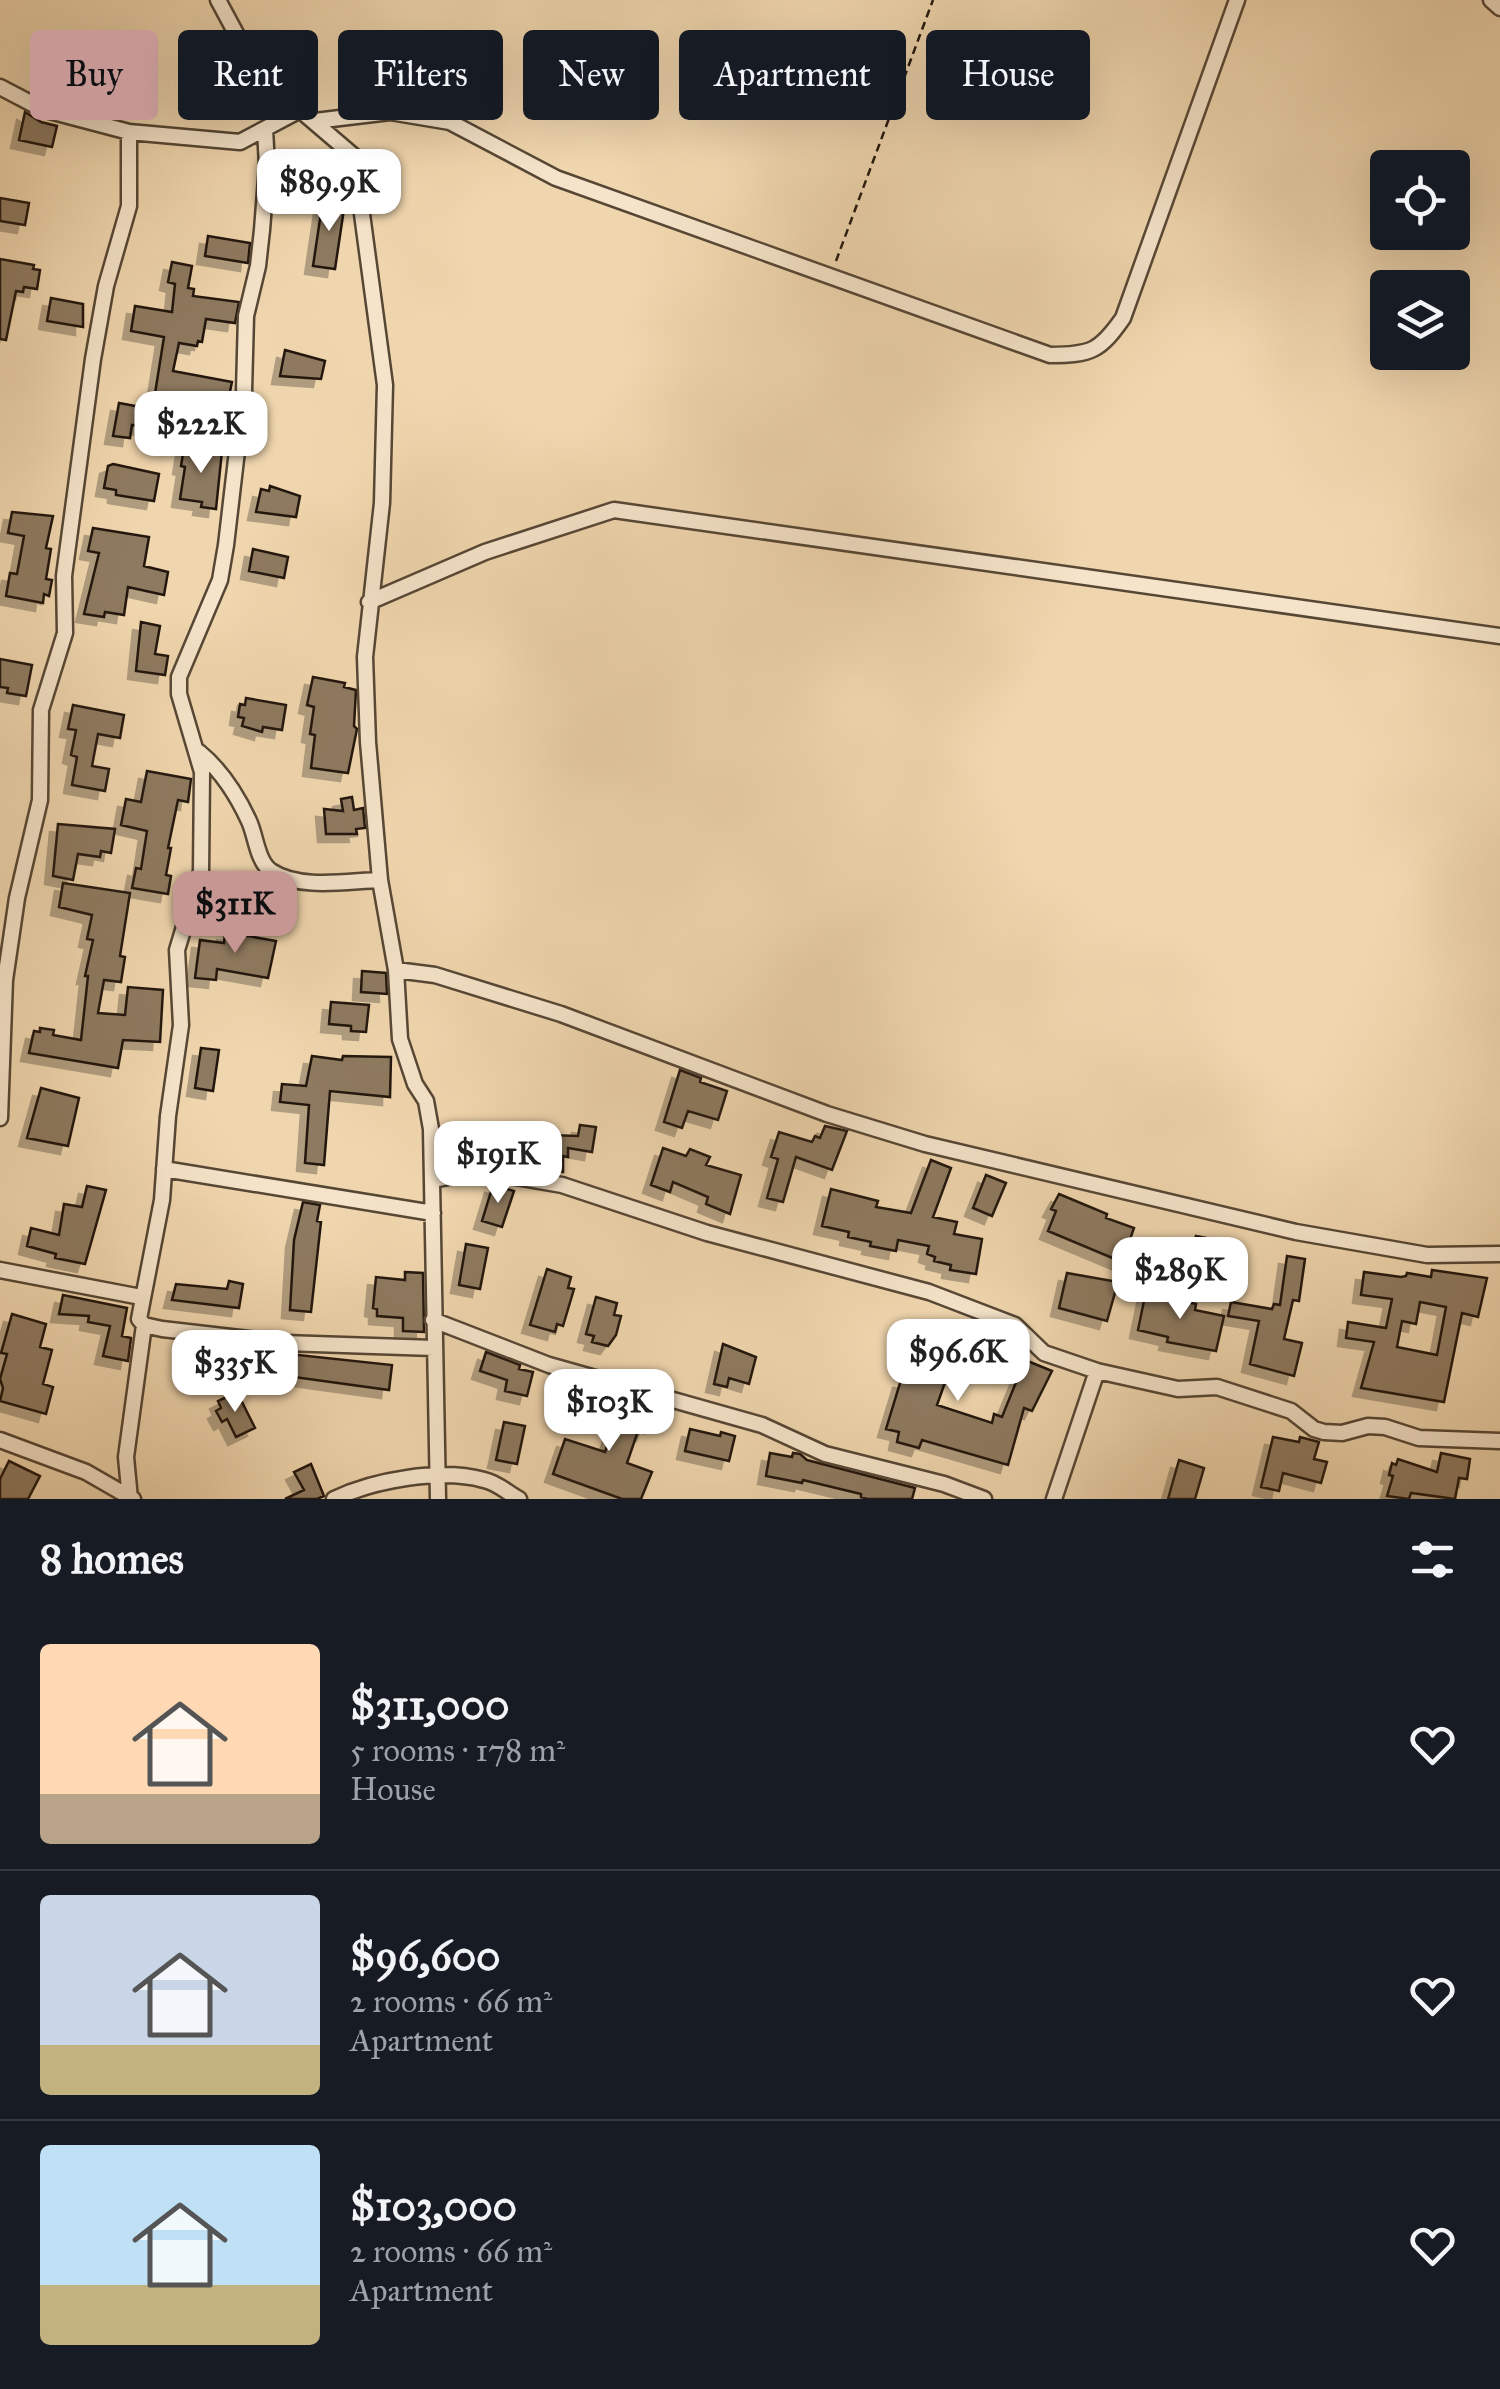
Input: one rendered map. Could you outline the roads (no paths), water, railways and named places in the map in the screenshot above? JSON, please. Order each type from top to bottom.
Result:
[{"type":"street","points":[[218,0],[235,30]]},
{"type":"street","points":[[315,122],[390,112],[450,122],[556,178],[1050,356],[1082,355],[1105,344],[1123,318],[1238,0]]},
{"type":"street","points":[[1491,0],[1500,8]]},
{"type":"street","points":[[0,87],[42,109],[130,132],[240,142],[282,120]]},
{"type":"street","points":[[312,120],[355,158],[364,172],[362,214],[385,385],[382,503],[365,656],[367,708],[380,880],[396,970],[400,1039],[415,1084],[426,1101],[431,1129],[438,1499]]},
{"type":"street","points":[[131,1499],[126,1457],[144,1325],[138,1311],[162,1200],[180,1024],[178,950],[202,871],[202,772],[179,694],[179,677],[220,580],[226,545],[244,390],[246,316],[262,230],[265,129]]},
{"type":"street","points":[[0,1118],[6,980],[16,898],[40,800],[41,710],[65,633],[64,576],[106,286],[128,206],[130,132]]},
{"type":"street","points":[[369,602],[485,552],[614,510],[1500,636]]},
{"type":"street","points":[[198,752],[216,766],[224,779],[249,821],[270,870],[310,882],[380,880]]},
{"type":"street","points":[[396,970],[435,975],[562,1014],[860,1126],[924,1144],[1296,1232],[1427,1255],[1500,1254]]},
{"type":"street","points":[[164,1169],[433,1213]]},
{"type":"street","points":[[432,1180],[482,1172],[562,1185],[707,1234],[929,1292],[1015,1324],[1044,1352],[1097,1371],[1178,1388],[1218,1387],[1291,1410],[1314,1429],[1324,1432],[1342,1433],[1368,1426],[1419,1438],[1500,1441]]},
{"type":"street","points":[[0,1270],[141,1297]]},
{"type":"street","points":[[433,1320],[549,1365],[762,1425],[825,1454],[944,1484],[984,1499]]},
{"type":"street","points":[[144,1325],[284,1342],[434,1348]]},
{"type":"street","points":[[1054,1499],[1097,1371]]},
{"type":"street","points":[[0,1440],[86,1472],[131,1499]]},
{"type":"street","points":[[334,1499],[364,1487],[437,1474],[482,1479],[519,1499]]}]
